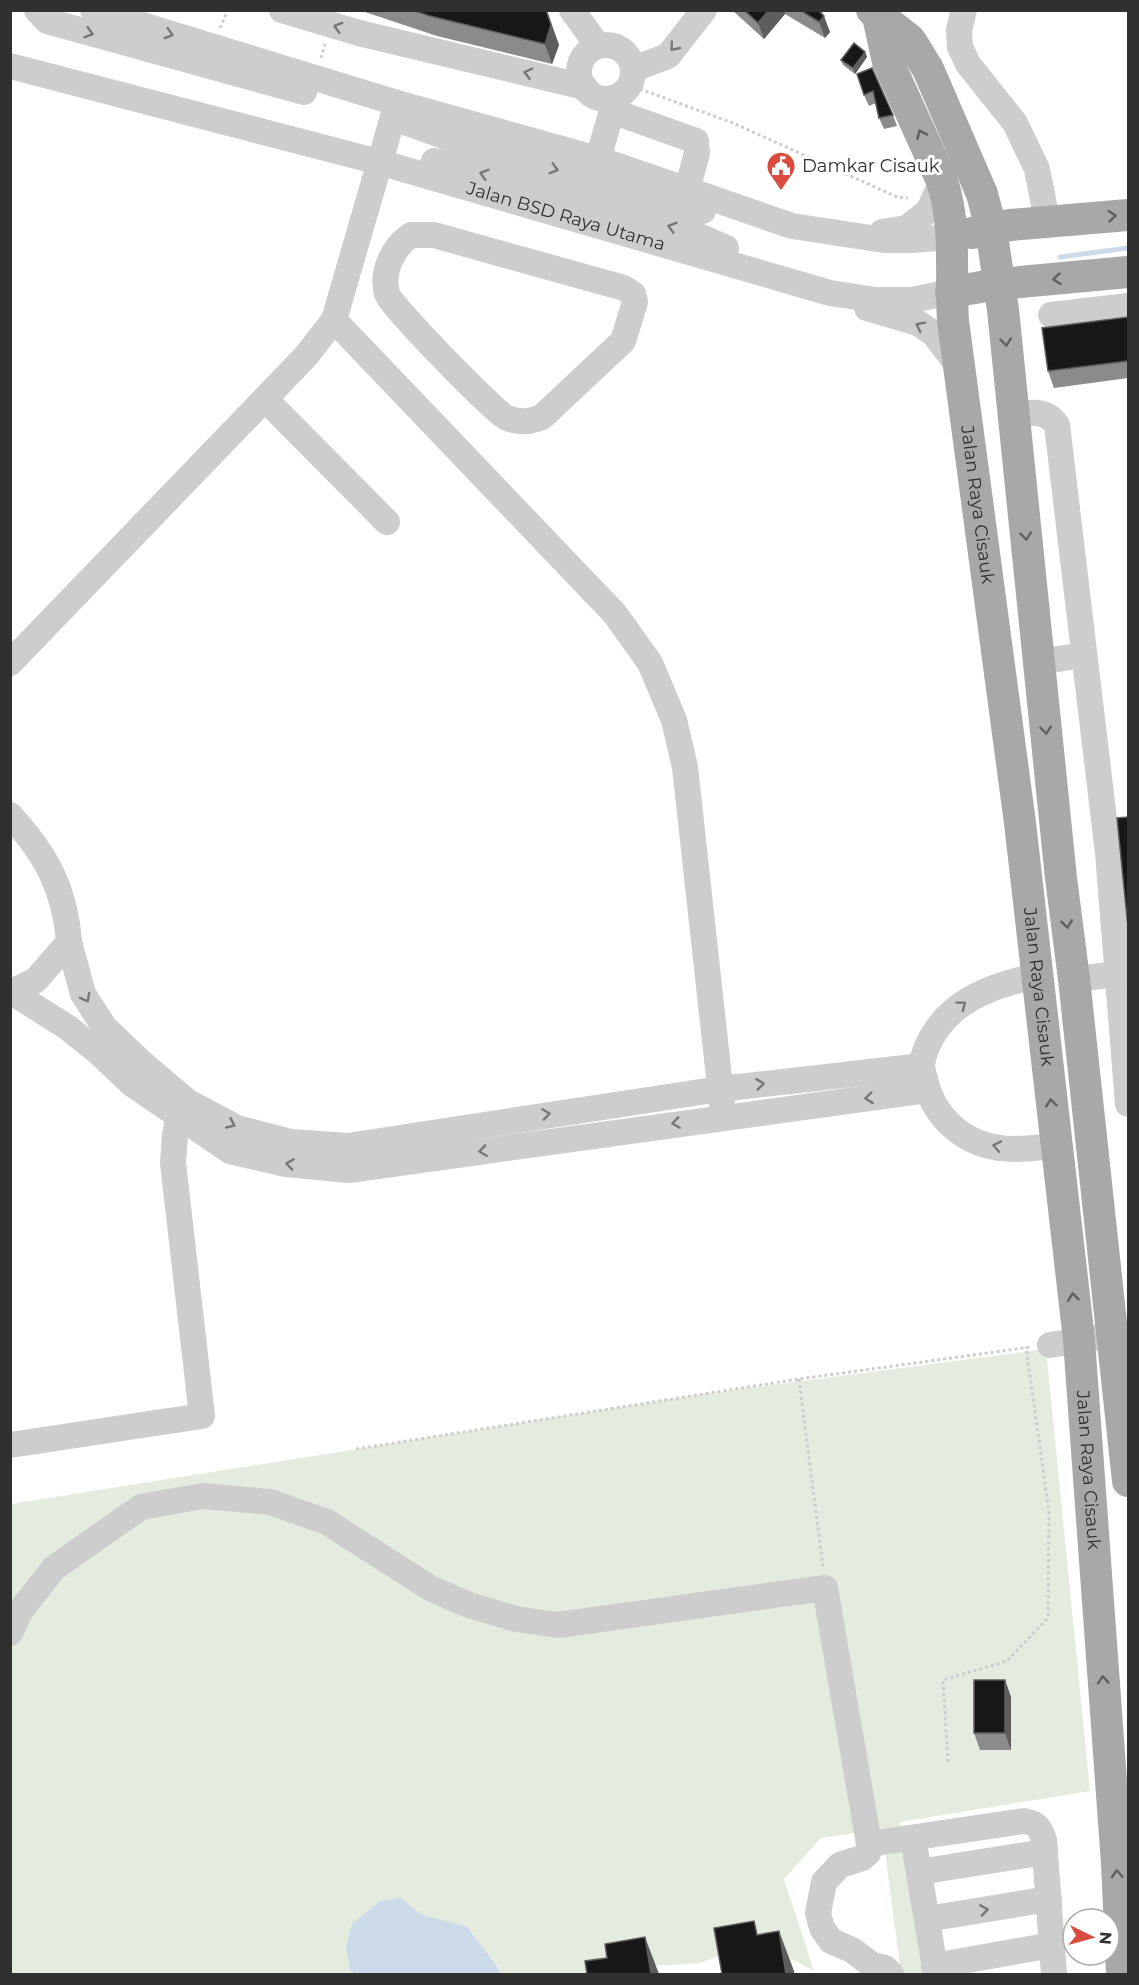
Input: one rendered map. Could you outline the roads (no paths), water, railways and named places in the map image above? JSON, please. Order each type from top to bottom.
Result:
[{"type":"main road","name":"Jalan Raya Cisauk","points":[[875,13],[910,40],[928,69],[982,194],[991,228],[999,284],[1061,878],[1117,1317],[1128,1481]]},
{"type":"main road","name":"Jalan Raya Cisauk","points":[[875,13],[888,62],[938,190],[948,198],[951,292],[1019,811],[1056,1146],[1052,1344],[1117,1863],[1122,1974]]},
{"type":"main road","points":[[969,163],[1008,206],[1023,212],[1060,218]]},
{"type":"main road","points":[[951,237],[991,228],[1060,218],[1128,215]]},
{"type":"main road","points":[[951,292],[999,284],[1128,272]]},
{"type":"street","points":[[37,10],[47,21],[330,100],[344,96],[361,99],[598,159],[792,226]]},
{"type":"street","points":[[93,10],[386,107],[455,140],[692,209],[884,240],[951,237]]},
{"type":"street","points":[[282,10],[359,33],[585,87]]},
{"type":"street","points":[[572,10],[598,46]]},
{"type":"street","points":[[598,159],[623,91],[630,60],[616,47],[598,46],[590,50],[581,63],[581,80],[593,95],[604,99],[623,91],[668,56],[704,10]]},
{"type":"street","points":[[964,10],[959,30],[960,47],[968,64],[1015,123],[1060,218]]},
{"type":"street","points":[[10,66],[19,68],[33,63],[305,142],[316,146],[330,160],[350,164],[405,156],[449,164],[687,231],[734,252],[782,278],[830,293],[880,313],[918,323],[934,334],[960,368]]},
{"type":"street","points":[[623,91],[696,141],[697,153],[687,190]]},
{"type":"street","points":[[10,663],[306,356],[334,320],[354,249],[386,107]]},
{"type":"street","points":[[858,236],[907,228],[929,210],[938,190]]},
{"type":"street","points":[[411,235],[434,235],[624,288],[633,294],[635,302],[623,341],[543,417],[527,423],[505,418],[408,322],[387,296],[385,281],[389,263],[399,244],[411,235]]},
{"type":"street","points":[[354,249],[389,263]]},
{"type":"street","points":[[830,293],[876,300],[912,300],[951,292]]},
{"type":"street","points":[[1051,315],[1128,306]]},
{"type":"street","points":[[334,320],[615,614],[650,663],[674,720],[685,767],[723,1117]]},
{"type":"street","points":[[265,399],[387,522]]},
{"type":"street","points":[[1013,416],[1039,412],[1052,418],[1057,425],[1108,853],[1128,1104]]},
{"type":"street","points":[[1039,662],[1083,655]]},
{"type":"street","points":[[10,814],[31,837],[51,868],[67,919],[69,942],[83,994],[105,1028],[143,1065],[188,1102],[237,1128],[291,1142],[348,1146],[720,1089],[925,1078]]},
{"type":"street","points":[[11,993],[36,980],[69,942]]},
{"type":"street","points":[[1074,979],[1118,974]]},
{"type":"street","points":[[1038,975],[973,997],[950,1014],[929,1040],[925,1078],[943,1120],[968,1138],[1000,1148],[1056,1146]]},
{"type":"street","points":[[11,993],[67,1027],[132,1084],[230,1151],[286,1164],[349,1170],[723,1117],[925,1078]]},
{"type":"street","points":[[10,1445],[202,1416],[173,1163],[179,1116]]},
{"type":"street","points":[[1052,1344],[1117,1317]]},
{"type":"street","points":[[10,1633],[21,1610],[54,1568],[141,1508],[203,1496],[270,1502],[327,1522],[430,1588],[469,1605],[516,1619],[558,1625],[825,1587],[869,1844],[868,1853],[862,1858],[840,1865],[824,1882],[818,1913],[822,1928],[831,1941],[852,1950],[878,1971]]},
{"type":"street","points":[[869,1844],[1024,1821],[1033,1822],[1040,1828],[1045,1851],[1054,1974]]},
{"type":"street","points":[[913,1838],[935,1970],[1052,1945]]},
{"type":"street","points":[[919,1872],[1045,1851]]},
{"type":"street","points":[[927,1919],[1049,1899]]},
{"type":"water","points":[[401,1898],[420,1914],[467,1927],[498,1968],[500,1974],[355,1974],[350,1969],[346,1947],[352,1924],[380,1901]]},
{"type":"waterway","points":[[1060,257],[1128,248]]},
{"type":"place","name":"Damkar Cisauk","points":[[781,192]]}]
